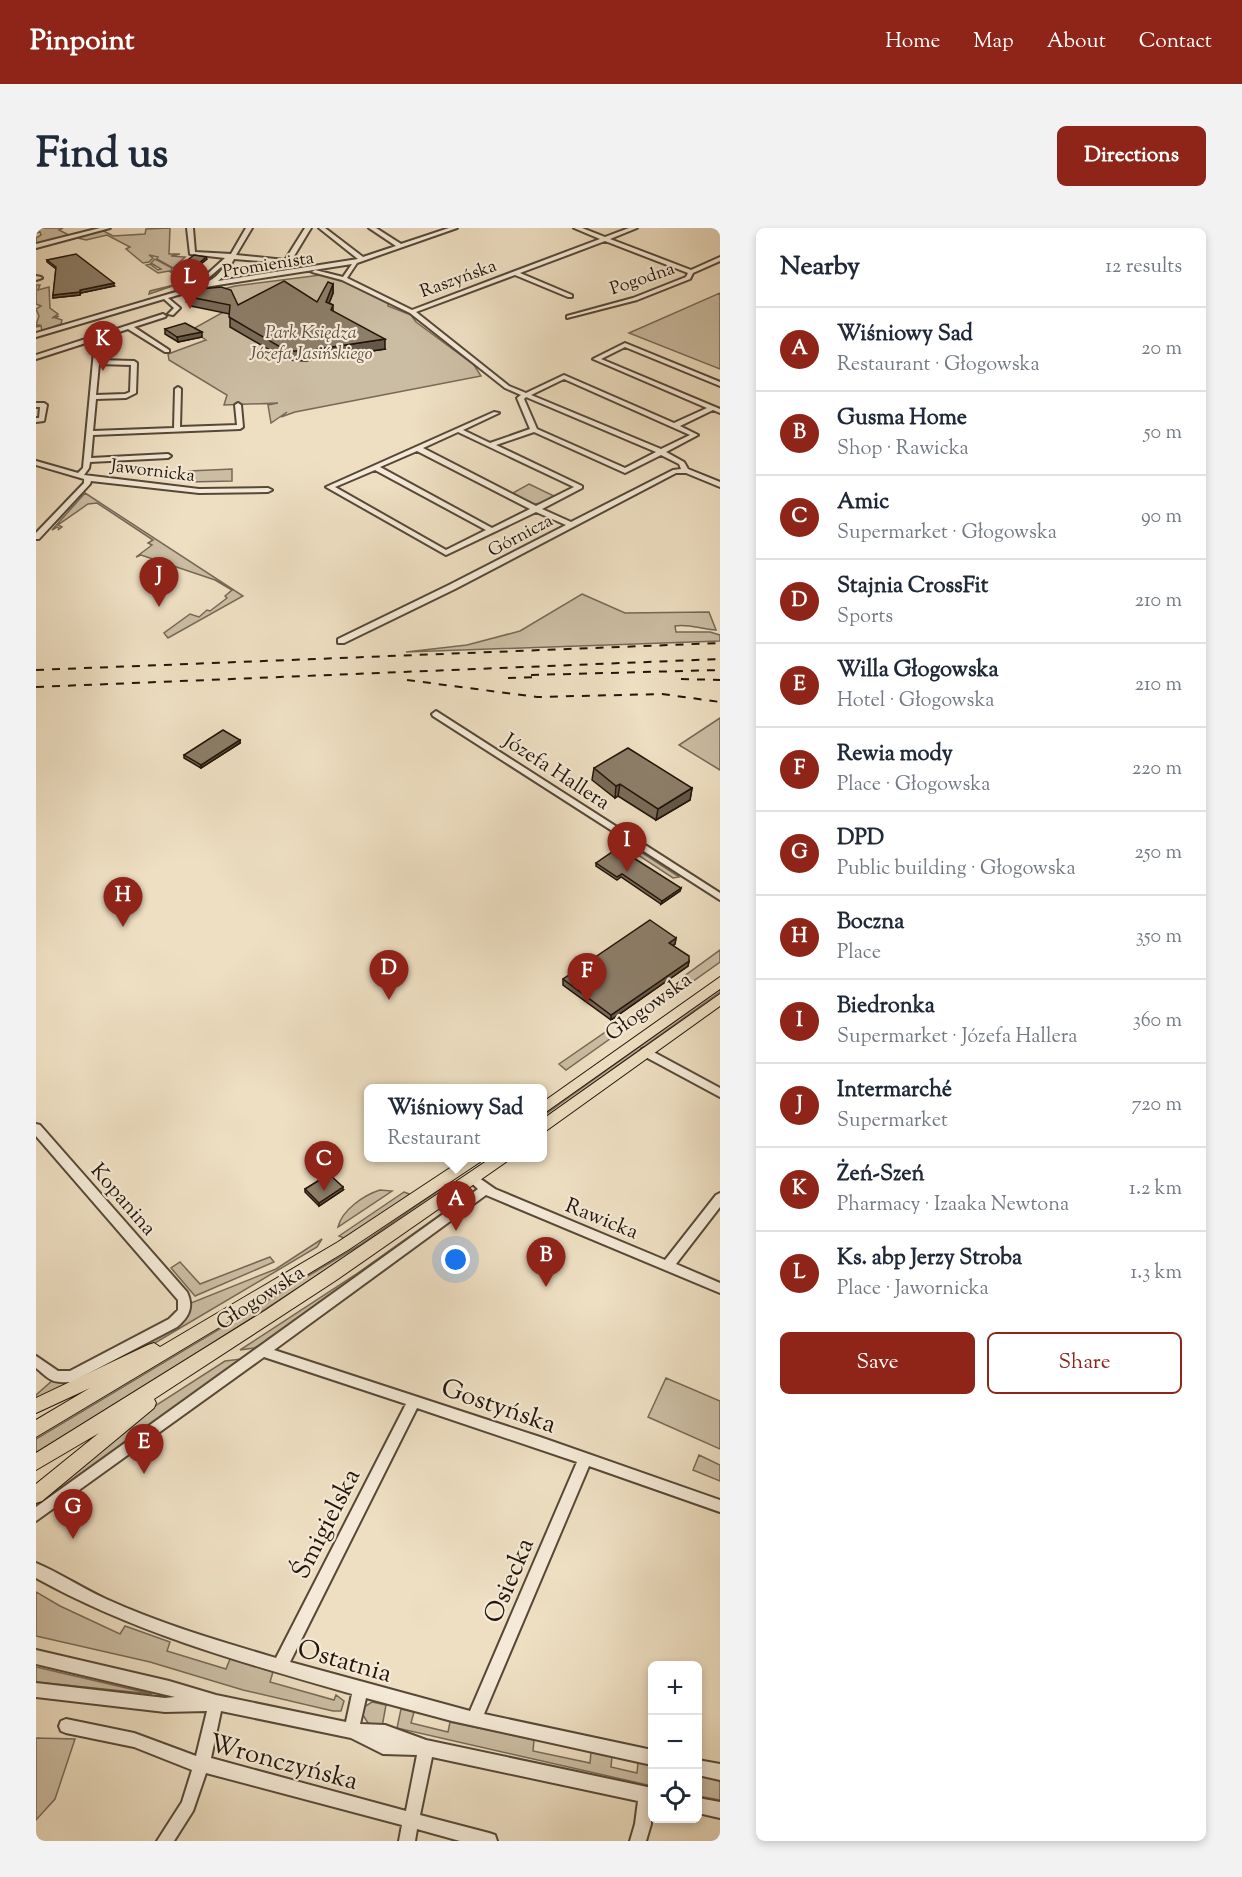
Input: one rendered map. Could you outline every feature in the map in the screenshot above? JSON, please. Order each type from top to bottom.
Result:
[{"type":"main road","name":"Głogowska","points":[[547,1106],[720,982]]},
{"type":"main road","name":"Głogowska","points":[[547,1124],[720,999]]},
{"type":"main road","name":"Głogowska","points":[[36,1429],[377,1225],[469,1162]]},
{"type":"main road","name":"Głogowska","points":[[36,1462],[186,1371],[361,1257],[495,1162]]},
{"type":"main road","points":[[36,1406],[141,1356],[195,1334]]},
{"type":"main road","points":[[36,1495],[186,1371]]},
{"type":"street","points":[[36,246],[107,228]]},
{"type":"street","name":"Promienista","points":[[190,228],[192,253],[287,262],[339,264]]},
{"type":"street","points":[[192,290],[211,283],[222,275],[249,228]]},
{"type":"street","points":[[287,262],[308,230],[320,228],[365,259]]},
{"type":"street","points":[[372,228],[401,247]]},
{"type":"street","name":"Promienista","points":[[211,283],[365,259],[454,228]]},
{"type":"street","points":[[577,228],[691,272]]},
{"type":"street","name":"Raszyńska","points":[[412,312],[634,228]]},
{"type":"street","points":[[192,290],[231,256]]},
{"type":"street","name":"Promienista","points":[[36,335],[192,290],[315,272],[355,264],[365,259]]},
{"type":"street","name":"Pogodna","points":[[569,317],[635,299],[688,278],[691,272],[720,259]]},
{"type":"street","points":[[344,279],[355,264]]},
{"type":"street","points":[[315,272],[344,279],[412,312],[503,384],[661,452],[682,463],[685,470],[720,485]]},
{"type":"street","name":"Raszyńska","points":[[515,273],[570,296]]},
{"type":"street","name":"Promienista","points":[[36,340],[192,290]]},
{"type":"street","points":[[167,299],[177,309],[171,314]]},
{"type":"street","points":[[36,357],[163,316]]},
{"type":"street","points":[[129,327],[167,351]]},
{"type":"street","points":[[36,537],[88,483],[83,476],[87,460],[98,337]]},
{"type":"street","points":[[720,384],[625,345],[596,359],[720,411]]},
{"type":"street","points":[[92,397],[126,396],[133,393],[134,363],[96,362]]},
{"type":"street","points":[[554,373],[564,377],[676,425],[695,435],[625,471],[534,430],[520,398],[564,377]]},
{"type":"street","points":[[177,430],[178,389]]},
{"type":"street","points":[[36,405],[44,405],[42,420],[36,420]]},
{"type":"street","points":[[89,433],[240,427],[238,405]]},
{"type":"street","points":[[676,425],[712,408]]},
{"type":"street","points":[[496,413],[330,487],[446,553],[536,509],[572,525]]},
{"type":"street","name":"Górnicza","points":[[417,448],[536,509],[580,487],[458,430]]},
{"type":"street","points":[[490,445],[534,430]]},
{"type":"street","points":[[87,460],[168,456]]},
{"type":"street","name":"Jawornicka","points":[[36,463],[83,476],[199,491],[268,490]]},
{"type":"street","name":"Górnicza","points":[[375,467],[493,531]]},
{"type":"street","name":"Górnicza","points":[[341,641],[675,471],[685,470]]},
{"type":"street","name":"Józefa Hallera","points":[[436,714],[720,897]]},
{"type":"street","points":[[646,1052],[720,1093]]},
{"type":"street","name":"Kopanina","points":[[36,1128],[183,1296],[184,1311],[173,1323],[72,1376],[56,1377],[36,1361]]},
{"type":"street","name":"Rawicka","points":[[472,1178],[486,1190],[720,1288]]},
{"type":"street","name":"Głogowska","points":[[36,1515],[486,1190]]},
{"type":"street","points":[[668,1265],[720,1198]]},
{"type":"street","name":"Gostyńska","points":[[262,1351],[720,1506]]},
{"type":"street","name":"Śmigielska","points":[[280,1666],[414,1401]]},
{"type":"street","name":"Osiecka","points":[[474,1719],[585,1460]]},
{"type":"street","name":"Ostatnia","points":[[36,1570],[74,1593],[148,1626],[280,1666],[474,1719],[648,1757]]},
{"type":"street","points":[[36,1657],[169,1688],[216,1702],[351,1731],[383,1746],[426,1748],[648,1795]]},
{"type":"street","points":[[36,1689],[165,1705],[216,1702]]},
{"type":"street","points":[[351,1731],[361,1689]]},
{"type":"street","points":[[166,1841],[188,1806],[216,1702]]},
{"type":"street","name":"Wronczyńska","points":[[66,1726],[134,1740],[200,1764],[489,1841]]},
{"type":"street","points":[[407,1841],[426,1748]]},
{"type":"street","points":[[702,1769],[720,1772]]},
{"type":"street","points":[[638,1841],[648,1800]]},
{"type":"street","points":[[702,1807],[720,1810]]},
{"type":"green space","points":[[36,228],[63,228],[59,230],[67,234],[64,238],[36,245],[36,238],[41,235],[40,232],[36,233]]},
{"type":"green space","points":[[170,228],[169,254],[180,254],[171,256],[185,257],[173,268],[157,259],[158,257],[149,255],[153,258],[143,263],[126,249],[130,247],[107,235],[86,240],[74,237],[102,230],[113,236],[145,234],[146,229]]},
{"type":"green space","points":[[155,259],[172,268],[171,271],[196,278],[182,283],[180,282],[185,280],[169,271],[158,273],[146,265],[150,264],[158,270],[161,269],[151,263]]},
{"type":"green space","name":"Park Księdza Józefa Jasińskiego","points":[[321,275],[352,284],[388,301],[388,306],[411,315],[416,322],[474,365],[481,376],[295,412],[281,417],[287,412],[271,423],[268,405],[278,403],[224,405],[227,395],[169,360],[168,354],[206,340],[191,330],[229,309],[189,303],[186,302],[188,298],[235,286]]},
{"type":"green space","points":[[179,284],[149,294],[150,291]]},
{"type":"green space","points":[[36,285],[40,285],[38,290],[49,287],[50,308],[58,314],[52,318],[59,316],[56,318],[62,320],[61,324],[42,331],[41,326],[36,327],[39,325],[36,325],[39,316],[36,309],[41,306],[36,304]]},
{"type":"green space","points":[[720,293],[720,369],[629,333]]},
{"type":"green space","points":[[232,469],[232,481],[189,482],[189,471]]},
{"type":"green space","points":[[529,484],[556,497],[533,504],[511,494]]},
{"type":"green space","points":[[85,493],[243,596],[168,638],[164,633],[190,614],[199,617],[207,610],[210,611],[227,598],[225,596],[232,590],[215,580],[141,555],[136,557],[152,545],[148,543],[153,540],[97,503],[88,504],[58,525],[62,527],[58,530],[57,527],[52,530]]},
{"type":"green space","points":[[582,594],[625,613],[709,612],[716,630],[680,625],[675,626],[676,632],[710,632],[720,635],[720,641],[406,652],[467,645],[520,631]]},
{"type":"green space","points":[[720,718],[720,770],[679,745]]},
{"type":"green space","points":[[621,839],[679,877],[673,878],[618,842]]},
{"type":"green space","points":[[720,950],[720,962],[675,994],[671,995],[665,990]]},
{"type":"green space","points":[[720,989],[720,992],[547,1116],[547,1113]]},
{"type":"green space","points":[[607,1031],[614,1036],[566,1070],[559,1064]]},
{"type":"green space","points":[[444,1187],[446,1189],[294,1291],[36,1453],[36,1439],[358,1246]]},
{"type":"green space","points":[[380,1190],[392,1191],[338,1227],[344,1215],[354,1204]]},
{"type":"green space","points":[[404,1192],[409,1194],[408,1197],[344,1238],[339,1236]]},
{"type":"green space","points":[[456,1198],[458,1205],[269,1338],[270,1340],[254,1348],[240,1350],[355,1275],[448,1209],[451,1201]]},
{"type":"green space","points":[[322,1239],[317,1247],[148,1347],[36,1399],[36,1395],[53,1380],[187,1316],[191,1303],[276,1269]]},
{"type":"green space","points":[[270,1257],[274,1262],[195,1296],[171,1268],[180,1262],[200,1284]]},
{"type":"green space","points":[[241,1359],[36,1506],[36,1500],[158,1404],[225,1361]]},
{"type":"green space","points":[[666,1378],[720,1401],[720,1449],[648,1417]]},
{"type":"green space","points":[[699,1455],[720,1465],[720,1481],[693,1470]]},
{"type":"green space","points":[[36,1592],[120,1634],[125,1626],[170,1642],[167,1651],[226,1669],[230,1659],[273,1672],[270,1682],[334,1700],[336,1695],[344,1701],[341,1711],[243,1690],[150,1662],[36,1636]]},
{"type":"green space","points":[[36,1667],[152,1694],[36,1682]]},
{"type":"green space","points":[[372,1702],[386,1705],[382,1727],[368,1723],[363,1715],[364,1707]]},
{"type":"green space","points":[[401,1709],[414,1712],[411,1723],[448,1732],[450,1722],[534,1740],[533,1751],[590,1763],[591,1752],[612,1756],[611,1767],[637,1773],[638,1762],[648,1764],[648,1785],[397,1728]]},
{"type":"green space","points":[[36,1738],[75,1739],[55,1799],[36,1820]]},
{"type":"green space","points":[[702,1775],[720,1779],[720,1800],[702,1797]]},
{"type":"building","points":[[76,254],[114,283],[80,290],[80,292],[53,295],[56,267],[47,260]]},
{"type":"building","points":[[194,255],[206,257],[197,265],[184,263]]},
{"type":"building","points":[[284,281],[317,302],[328,282],[333,284],[326,302],[333,305],[331,310],[385,339],[305,351],[287,351],[229,317],[230,305],[190,297],[201,289],[221,287],[231,290],[238,305]]},
{"type":"building","points":[[185,323],[202,332],[177,337],[165,329]]},
{"type":"building","points":[[223,730],[240,740],[201,765],[184,755]]},
{"type":"building","points":[[628,748],[692,788],[658,809],[620,784],[616,786],[594,768]]},
{"type":"building","points":[[618,848],[681,888],[662,901],[622,874],[617,877],[596,863]]},
{"type":"building","points":[[650,920],[676,938],[669,943],[689,956],[689,961],[611,1015],[563,979]]},
{"type":"building","points":[[329,1174],[343,1187],[319,1203],[305,1189]]},
{"type":"railway","points":[[36,670],[720,643]]},
{"type":"railway","points":[[36,687],[720,659]]},
{"type":"railway","points":[[531,675],[720,670]]},
{"type":"railway","points":[[508,678],[540,677]]},
{"type":"railway","points":[[681,679],[720,680]]},
{"type":"railway","points":[[407,680],[537,697],[662,694],[720,702]]},
{"type":"place","name":"Ks. abp Jerzy Stroba","points":[[190,309]]},
{"type":"place","name":"Żeń-Szeń","points":[[103,371]]},
{"type":"place","name":"Intermarché","points":[[159,607]]},
{"type":"place","name":"Biedronka","points":[[627,872]]},
{"type":"place","name":"Boczna","points":[[123,927]]},
{"type":"place","name":"Stajnia CrossFit","points":[[389,1000]]},
{"type":"place","name":"Rewia mody","points":[[587,1003]]},
{"type":"place","name":"Amic","points":[[324,1191]]},
{"type":"place","name":"Wiśniowy Sad","points":[[456,1231]]},
{"type":"place","name":"Gusma Home","points":[[546,1287]]},
{"type":"place","name":"Willa Głogowska","points":[[144,1474]]},
{"type":"place","name":"DPD","points":[[73,1539]]}]
